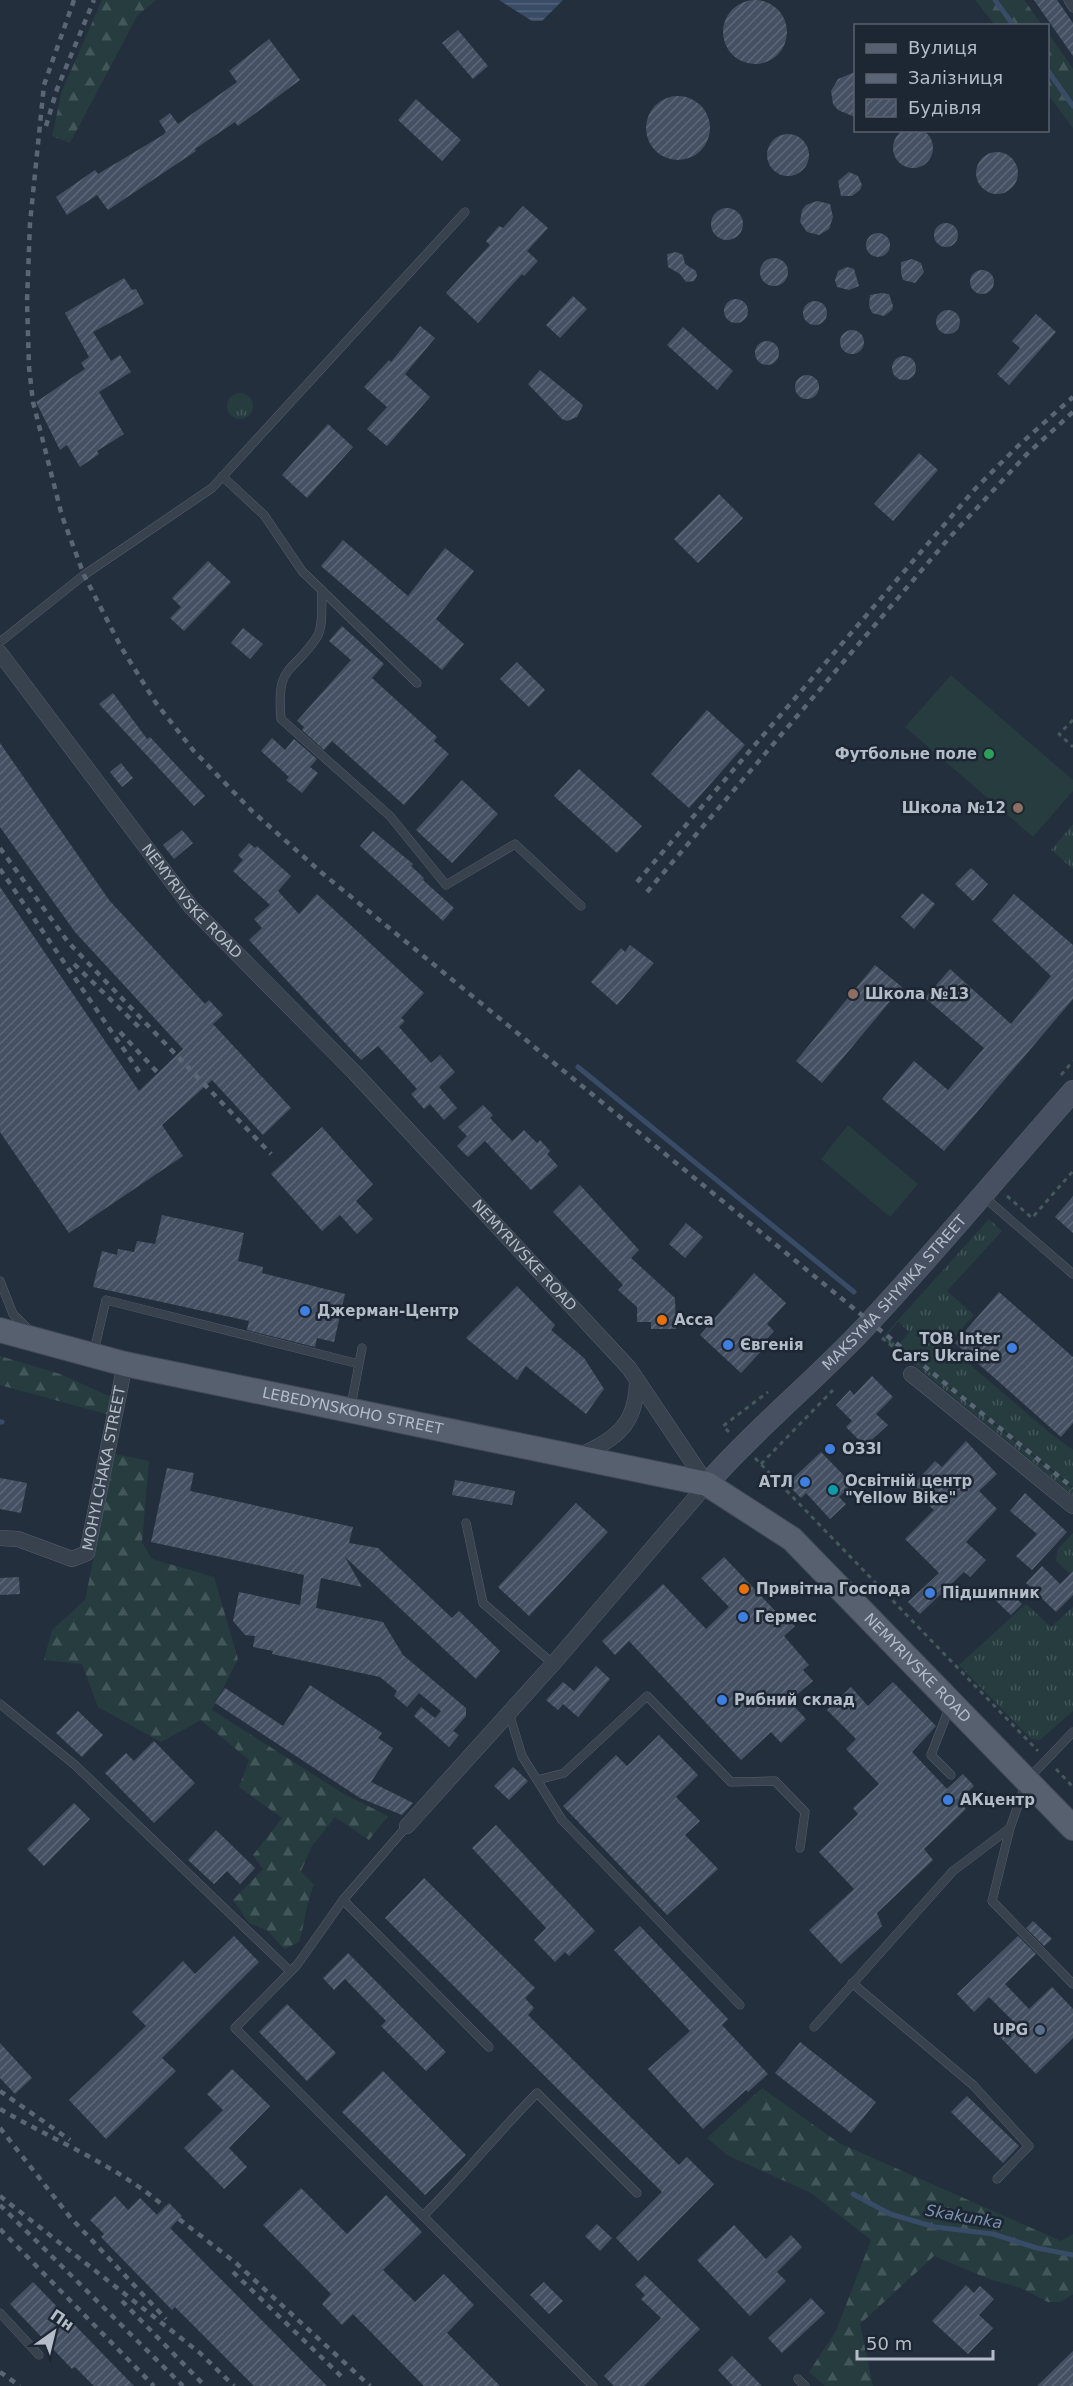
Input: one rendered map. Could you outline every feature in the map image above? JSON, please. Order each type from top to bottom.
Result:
[{"type":"main road","name":"MAKSYMA SHYMKA STREET","points":[[706,1484],[742,1445],[810,1385],[862,1330],[1073,1091]]},
{"type":"main road","name":"LEBEDYNSKOHO STREET","points":[[0,1330],[125,1364],[706,1484]]},
{"type":"main road","name":"NEMYRIVSKE ROAD","points":[[706,1484],[792,1539],[1073,1828]]},
{"type":"street","name":"NEMYRIVSKE ROAD","points":[[0,653],[191,907],[354,1072],[637,1380],[706,1484]]},
{"type":"street","name":"MOHYLCHAKA STREET","points":[[0,1538],[18,1539],[72,1559],[87,1552],[125,1364]]},
{"type":"street","points":[[911,1374],[1073,1506]]},
{"type":"street","points":[[575,1457],[600,1447],[623,1429],[635,1404],[637,1380]]},
{"type":"street","points":[[407,1826],[553,1664],[706,1484]]},
{"type":"lane","points":[[1068,0],[1073,8]]},
{"type":"lane","points":[[0,642],[84,575],[212,488],[465,212]]},
{"type":"lane","points":[[222,476],[264,515],[302,571],[417,683]]},
{"type":"lane","points":[[322,590],[318,635],[285,672],[279,694],[280,719],[390,816],[447,885],[515,844],[581,906]]},
{"type":"lane","points":[[982,1195],[1073,1274]]},
{"type":"lane","points":[[0,1281],[12,1314],[42,1342]]},
{"type":"lane","points":[[94,1356],[106,1300],[232,1334],[359,1364]]},
{"type":"lane","points":[[350,1410],[362,1348]]},
{"type":"lane","points":[[466,1523],[483,1603],[553,1664]]},
{"type":"lane","points":[[537,1780],[564,1773],[647,1696],[731,1782],[775,1780],[805,1812],[800,1848]]},
{"type":"lane","points":[[951,1702],[931,1755],[951,1775]]},
{"type":"lane","points":[[0,1704],[75,1765],[291,1971]]},
{"type":"lane","points":[[509,1713],[522,1756],[562,1821],[740,2005]]},
{"type":"lane","points":[[1073,1732],[1027,1780],[1010,1828],[992,1901],[1073,1984]]},
{"type":"lane","points":[[407,1826],[343,1900],[291,1971],[235,2028],[593,2386]]},
{"type":"lane","points":[[814,2027],[953,1871],[1010,1828]]},
{"type":"lane","points":[[343,1900],[489,2047]]},
{"type":"lane","points":[[852,1983],[973,2085],[1029,2146],[997,2179]]},
{"type":"lane","points":[[423,2216],[466,2174],[492,2139],[537,2092],[637,2193]]},
{"type":"lane","points":[[0,2313],[39,2355]]},
{"type":"lane","points":[[798,2379],[806,2386]]},
{"type":"path","points":[[1073,720],[1059,734],[1073,747]]},
{"type":"path","points":[[1006,1196],[1032,1218],[1073,1171]]},
{"type":"path","points":[[882,1338],[898,1351],[900,1358]]},
{"type":"path","points":[[723,1426],[777,1386]]},
{"type":"path","points":[[761,1464],[1073,1787]]},
{"type":"green space","points":[[102,0],[156,0],[137,16],[70,143],[52,136],[62,91]]},
{"type":"green space","points":[[975,0],[1024,0],[1041,24],[994,24]]},
{"type":"green space","points":[[1049,34],[1073,69],[1073,128],[1049,96]]},
{"type":"green space","points":[[240,393],[249,397],[253,406],[249,415],[240,419],[231,415],[227,406],[231,397]]},
{"type":"green space","name":"Футбольне поле","points":[[951,675],[1073,780],[1073,791],[1033,837],[905,727]]},
{"type":"green space","points":[[1073,824],[1073,869],[1051,850]]},
{"type":"green space","points":[[848,1125],[918,1184],[890,1217],[821,1159]]},
{"type":"green space","points":[[989,1219],[1002,1231],[947,1291],[974,1315],[947,1345],[1073,1450],[1073,1487],[898,1345],[909,1332],[898,1322],[886,1336],[1073,1489],[1073,1495],[882,1338]]},
{"type":"green space","points":[[0,1356],[60,1374],[120,1401],[117,1417],[0,1385]]},
{"type":"green space","points":[[115,1454],[149,1461],[142,1542],[152,1559],[214,1577],[238,1659],[212,1710],[344,1794],[388,1816],[369,1840],[335,1817],[312,1846],[301,1871],[314,1885],[301,1935],[299,1942],[284,1949],[268,1931],[249,1923],[233,1900],[263,1869],[253,1855],[282,1818],[239,1787],[249,1760],[201,1720],[161,1742],[98,1707],[82,1664],[44,1660],[52,1630],[85,1600]]},
{"type":"green space","points":[[1073,1533],[1073,1576],[1056,1561],[1058,1549]]},
{"type":"green space","points":[[1026,1604],[1051,1627],[1073,1607],[1073,1711],[1040,1740],[1031,1739],[959,1665]]},
{"type":"green space","points":[[762,2088],[839,2143],[1061,2241],[1073,2234],[1073,2294],[1061,2302],[1048,2302],[1021,2288],[989,2279],[934,2256],[860,2324],[873,2386],[825,2386],[809,2372],[836,2331],[871,2240],[811,2193],[727,2155],[707,2138]]},
{"type":"water","points":[[499,0],[563,0],[542,21],[532,21]]},
{"type":"building","points":[[755,0],[773,6],[781,14],[787,32],[781,50],[773,58],[755,64],[737,58],[729,50],[723,32],[729,14],[737,6]]},
{"type":"building","points":[[1034,0],[1057,0],[1073,23],[1073,56]]},
{"type":"building","points":[[458,30],[488,66],[473,79],[442,43]]},
{"type":"building","points":[[269,39],[300,80],[238,126],[235,122],[108,210],[97,195],[67,215],[56,197],[95,170],[98,174],[163,135],[166,132],[159,121],[170,113],[178,124],[237,82],[229,71]]},
{"type":"building","points":[[854,72],[854,117],[838,110],[833,104],[831,91],[838,79]]},
{"type":"building","points":[[678,96],[696,102],[704,110],[710,128],[704,146],[696,154],[678,160],[660,154],[652,146],[646,128],[652,110],[660,102]]},
{"type":"building","points":[[416,99],[461,140],[442,161],[398,120]]},
{"type":"building","points":[[901,132],[925,132],[932,140],[932,156],[921,167],[905,167],[894,156],[894,140]]},
{"type":"building","points":[[788,134],[803,140],[809,155],[803,170],[788,176],[773,170],[767,155],[773,140]]},
{"type":"building","points":[[997,152],[1012,158],[1018,173],[1012,188],[997,194],[982,188],[976,173],[982,158]]},
{"type":"building","points":[[849,172],[858,176],[862,185],[860,190],[852,196],[841,196],[838,181]]},
{"type":"building","points":[[817,201],[830,204],[833,217],[829,229],[819,235],[807,232],[800,222],[802,210],[806,205]]},
{"type":"building","points":[[523,206],[548,228],[527,251],[538,261],[524,276],[522,274],[478,323],[446,293],[490,245],[486,241],[499,226],[503,228]]},
{"type":"building","points":[[727,208],[739,212],[743,224],[739,236],[727,240],[715,236],[711,224],[715,212]]},
{"type":"building","points":[[946,223],[951,224],[957,230],[957,240],[951,246],[946,247],[941,246],[935,240],[934,235],[935,230],[941,224]]},
{"type":"building","points":[[878,233],[883,234],[889,240],[889,250],[883,256],[878,257],[873,256],[867,250],[866,245],[867,240],[873,234]]},
{"type":"building","points":[[676,252],[683,255],[685,264],[696,271],[697,276],[694,281],[686,282],[680,274],[668,267],[667,254]]},
{"type":"building","points":[[774,258],[784,262],[788,272],[784,282],[774,286],[764,282],[760,272],[764,262]]},
{"type":"building","points":[[912,259],[921,263],[924,272],[915,283],[903,280],[901,273],[901,262]]},
{"type":"building","points":[[847,267],[854,269],[859,286],[849,290],[837,287],[835,280],[838,271]]},
{"type":"building","points":[[982,270],[990,274],[994,282],[990,290],[982,294],[974,290],[970,282],[974,274]]},
{"type":"building","points":[[124,278],[132,290],[136,289],[144,304],[93,332],[111,361],[120,355],[131,372],[99,392],[124,434],[97,451],[99,454],[80,467],[67,445],[60,450],[36,402],[85,369],[81,363],[89,357],[65,313]]},
{"type":"building","points":[[889,294],[893,306],[892,310],[884,316],[872,313],[869,306],[870,295]]},
{"type":"building","points":[[573,296],[587,309],[560,338],[546,325]]},
{"type":"building","points":[[736,299],[744,303],[748,311],[744,319],[736,323],[728,319],[724,311],[728,303]]},
{"type":"building","points":[[815,301],[820,302],[826,308],[826,318],[820,324],[815,325],[810,324],[804,318],[803,313],[804,308],[810,302]]},
{"type":"building","points":[[948,310],[956,314],[960,322],[956,330],[948,334],[940,330],[936,322],[940,314]]},
{"type":"building","points":[[1036,314],[1056,332],[1009,385],[997,374],[1020,348],[1012,341]]},
{"type":"building","points":[[420,326],[435,338],[405,374],[430,397],[387,446],[367,429],[387,407],[364,387],[389,360],[391,362]]},
{"type":"building","points":[[683,327],[733,371],[717,390],[667,345]]},
{"type":"building","points":[[852,330],[857,331],[863,337],[863,347],[857,353],[852,354],[847,353],[841,347],[840,342],[841,337],[847,331]]},
{"type":"building","points":[[767,341],[775,345],[779,353],[775,361],[767,365],[759,361],[755,353],[759,345]]},
{"type":"building","points":[[904,356],[912,360],[916,368],[912,376],[904,380],[896,376],[892,368],[896,360]]},
{"type":"building","points":[[540,370],[583,405],[577,417],[567,421],[562,419],[528,384]]},
{"type":"building","points":[[807,375],[815,379],[819,387],[815,395],[807,399],[799,395],[795,387],[799,379]]},
{"type":"building","points":[[328,424],[353,447],[307,498],[282,475]]},
{"type":"building","points":[[919,453],[938,470],[893,521],[874,504]]},
{"type":"building","points":[[719,494],[743,518],[698,563],[674,539]]},
{"type":"building","points":[[343,540],[408,596],[445,548],[474,571],[436,619],[464,644],[442,670],[321,566]]},
{"type":"building","points":[[208,561],[231,582],[184,631],[170,618],[181,607],[172,598]]},
{"type":"building","points":[[342,626],[384,664],[372,678],[437,737],[434,741],[449,754],[404,805],[332,741],[324,750],[302,730],[304,727],[297,721],[351,660],[329,641]]},
{"type":"building","points":[[243,628],[263,644],[250,659],[231,643]]},
{"type":"building","points":[[517,662],[545,690],[529,707],[500,679]]},
{"type":"building","points":[[113,693],[147,739],[150,737],[205,796],[194,806],[99,704]]},
{"type":"building","points":[[707,710],[745,745],[689,808],[651,774]]},
{"type":"building","points":[[272,738],[285,750],[294,739],[317,759],[310,767],[318,773],[302,793],[286,780],[289,777],[261,751]]},
{"type":"building","points":[[0,743],[109,900],[205,1004],[209,1000],[223,1015],[213,1024],[291,1108],[263,1135],[212,1080],[162,1125],[183,1156],[69,1233],[0,1132],[0,887],[139,1091],[183,1049],[75,932],[0,827]]},
{"type":"building","points":[[121,763],[133,778],[122,787],[110,772]]},
{"type":"building","points":[[579,769],[642,826],[617,853],[554,796]]},
{"type":"building","points":[[462,780],[498,814],[452,863],[416,830]]},
{"type":"building","points":[[182,830],[193,843],[174,859],[163,845]]},
{"type":"building","points":[[373,831],[413,864],[411,866],[424,878],[423,880],[454,908],[443,921],[360,846]]},
{"type":"building","points":[[249,843],[255,848],[257,846],[291,876],[278,891],[299,914],[317,894],[424,993],[401,1018],[405,1021],[399,1027],[431,1063],[440,1055],[455,1072],[439,1087],[457,1108],[444,1120],[430,1104],[424,1109],[411,1094],[417,1089],[378,1046],[361,1060],[249,940],[262,928],[254,919],[270,905],[233,871],[243,860],[238,855]]},
{"type":"building","points":[[971,868],[988,884],[973,901],[955,884]]},
{"type":"building","points":[[922,893],[935,904],[914,929],[901,917]]},
{"type":"building","points":[[1014,894],[1073,945],[1073,999],[944,1151],[882,1099],[914,1061],[948,1090],[984,1048],[925,998],[950,969],[1011,1024],[1051,976],[992,920]]},
{"type":"building","points":[[630,945],[654,963],[617,1005],[591,982],[621,948],[625,952]]},
{"type":"building","points":[[875,965],[902,987],[822,1083],[796,1061]]},
{"type":"building","points":[[483,1105],[493,1115],[490,1118],[512,1141],[524,1130],[537,1143],[540,1140],[550,1151],[547,1154],[558,1166],[531,1190],[485,1141],[468,1157],[457,1146],[467,1136],[458,1127]]},
{"type":"building","points":[[322,1127],[373,1184],[356,1201],[373,1219],[357,1234],[340,1215],[322,1231],[271,1174]]},
{"type":"building","points":[[580,1185],[639,1250],[631,1258],[675,1298],[676,1329],[651,1329],[651,1322],[637,1322],[637,1307],[618,1290],[623,1285],[553,1212]]},
{"type":"building","points":[[1073,1196],[1073,1233],[1055,1217]]},
{"type":"building","points":[[162,1215],[244,1233],[238,1261],[263,1267],[262,1273],[345,1294],[334,1342],[317,1338],[315,1347],[247,1330],[249,1321],[93,1287],[102,1251],[117,1255],[118,1249],[134,1252],[137,1241],[155,1244]]},
{"type":"building","points":[[686,1223],[703,1237],[685,1258],[669,1244]]},
{"type":"building","points":[[754,1273],[786,1303],[767,1324],[774,1331],[763,1343],[766,1346],[741,1373],[700,1335]]},
{"type":"building","points":[[517,1286],[555,1325],[551,1330],[584,1358],[604,1389],[586,1414],[526,1366],[517,1380],[466,1338]]},
{"type":"building","name":"ТОВ Inter Cars Ukraine","points":[[999,1292],[1073,1357],[1073,1423],[1061,1437],[955,1343]]},
{"type":"building","points":[[872,1376],[893,1397],[876,1414],[888,1425],[865,1446],[846,1427],[852,1421],[836,1405],[850,1390],[854,1395]]},
{"type":"building","points":[[966,1441],[997,1474],[979,1491],[997,1509],[966,1542],[986,1560],[970,1577],[964,1572],[920,1614],[908,1602],[939,1573],[905,1539],[934,1510],[910,1488],[935,1461],[942,1467]]},
{"type":"building","points":[[821,1452],[852,1484],[839,1497],[846,1504],[830,1519],[806,1493],[801,1498],[787,1484]]},
{"type":"building","points":[[167,1468],[194,1473],[190,1491],[353,1527],[349,1543],[378,1548],[452,1618],[459,1611],[500,1651],[476,1679],[345,1557],[362,1587],[321,1578],[316,1608],[383,1622],[403,1655],[466,1708],[466,1716],[453,1731],[459,1735],[449,1747],[414,1716],[421,1707],[435,1718],[441,1711],[419,1693],[407,1707],[394,1696],[397,1691],[380,1677],[272,1654],[273,1651],[253,1647],[255,1636],[245,1635],[233,1621],[239,1592],[300,1605],[304,1575],[151,1542]]},
{"type":"building","points":[[0,1478],[27,1483],[21,1513],[0,1509]]},
{"type":"building","points":[[455,1480],[515,1491],[512,1505],[452,1495]]},
{"type":"building","points":[[1025,1493],[1067,1532],[1032,1570],[1016,1556],[1037,1534],[1010,1511]]},
{"type":"building","points":[[576,1503],[608,1532],[529,1616],[498,1587]]},
{"type":"building","points":[[724,1557],[781,1617],[784,1614],[795,1626],[784,1636],[809,1665],[803,1670],[813,1681],[789,1701],[806,1719],[781,1743],[771,1732],[741,1760],[629,1641],[615,1655],[602,1641],[663,1584],[706,1629],[729,1607],[701,1578]]},
{"type":"building","points":[[1042,1566],[1060,1584],[1073,1571],[1073,1595],[1056,1612],[1026,1583]]},
{"type":"building","points":[[19,1577],[20,1594],[0,1595],[0,1578]]},
{"type":"building","points":[[1006,1588],[1022,1604],[1011,1615],[994,1599]]},
{"type":"building","points":[[596,1666],[610,1679],[578,1717],[563,1704],[558,1710],[546,1700],[563,1682],[574,1691]]},
{"type":"building","points":[[893,1682],[936,1726],[912,1752],[947,1789],[963,1774],[974,1786],[958,1801],[966,1809],[924,1849],[933,1860],[877,1913],[882,1926],[841,1964],[809,1930],[854,1889],[819,1852],[858,1814],[853,1808],[879,1784],[846,1749],[856,1739],[827,1710],[851,1687],[868,1706]]},
{"type":"building","points":[[310,1685],[382,1733],[378,1738],[393,1748],[371,1782],[413,1803],[402,1815],[360,1798],[215,1703],[225,1688],[283,1726]]},
{"type":"building","points":[[78,1711],[103,1735],[82,1757],[56,1733]]},
{"type":"building","points":[[659,1735],[698,1775],[676,1797],[700,1821],[685,1835],[718,1869],[667,1915],[563,1806],[616,1755],[627,1766]]},
{"type":"building","points":[[154,1741],[195,1783],[154,1823],[105,1773],[126,1753],[134,1761]]},
{"type":"building","points":[[513,1767],[528,1781],[509,1800],[494,1786]]},
{"type":"building","points":[[74,1803],[90,1819],[44,1866],[27,1849]]},
{"type":"building","points":[[496,1825],[595,1931],[569,1956],[565,1952],[555,1962],[534,1940],[546,1928],[472,1848]]},
{"type":"building","points":[[216,1830],[255,1868],[240,1884],[227,1871],[214,1884],[188,1860]]},
{"type":"building","points":[[424,1878],[535,1988],[525,1998],[534,2008],[528,2015],[679,2165],[687,2157],[714,2184],[638,2261],[616,2238],[662,2192],[385,1918]]},
{"type":"building","points":[[1033,1921],[1052,1939],[1044,1946],[1026,1928]]},
{"type":"building","points":[[640,1926],[728,2019],[722,2025],[768,2074],[748,2092],[746,2090],[703,2129],[648,2069],[690,2031],[614,1950]]},
{"type":"building","points":[[234,1936],[259,1962],[162,2058],[176,2071],[106,2139],[69,2100],[146,2026],[132,2012],[183,1961],[195,1974]]},
{"type":"building","points":[[1018,1936],[1036,1954],[1005,1984],[1029,2009],[1052,1987],[1073,2009],[1073,2038],[1036,2074],[1000,2037],[1015,2023],[989,1997],[974,2012],[957,1994]]},
{"type":"building","points":[[348,1953],[446,2052],[426,2071],[381,2026],[386,2021],[345,1979],[334,1990],[323,1978]]},
{"type":"building","points":[[287,2004],[336,2053],[307,2081],[259,2032]]},
{"type":"building","points":[[800,2042],[876,2102],[851,2133],[775,2073]]},
{"type":"building","points":[[0,2043],[32,2078],[15,2094],[0,2078]]},
{"type":"building","points":[[232,2069],[270,2106],[229,2148],[247,2167],[224,2189],[184,2148],[223,2110],[207,2094]]},
{"type":"building","points":[[383,2071],[466,2155],[425,2195],[342,2112]]},
{"type":"building","points":[[967,2096],[1019,2146],[1003,2163],[951,2112]]},
{"type":"building","points":[[301,2188],[347,2234],[386,2195],[422,2232],[383,2270],[415,2302],[444,2274],[474,2305],[447,2333],[500,2386],[424,2386],[353,2314],[342,2325],[322,2304],[331,2294],[263,2225]]},
{"type":"building","points":[[115,2196],[128,2210],[140,2198],[157,2215],[169,2203],[182,2216],[170,2228],[327,2386],[254,2386],[175,2307],[172,2310],[101,2237],[104,2234],[90,2220]]},
{"type":"building","points":[[597,2224],[612,2238],[600,2251],[585,2236]]},
{"type":"building","points":[[734,2225],[766,2259],[791,2235],[802,2247],[777,2272],[786,2281],[750,2316],[697,2260]]},
{"type":"building","points":[[645,2275],[700,2329],[644,2386],[614,2386],[604,2376],[661,2318],[641,2299],[645,2295],[635,2285]]},
{"type":"building","points":[[33,2282],[134,2386],[94,2386],[75,2367],[72,2369],[10,2304]]},
{"type":"building","points":[[544,2282],[563,2301],[549,2314],[530,2295]]},
{"type":"building","points":[[966,2285],[974,2293],[980,2286],[994,2299],[979,2315],[993,2328],[968,2354],[932,2321]]},
{"type":"building","points":[[811,2298],[825,2313],[782,2353],[768,2338]]},
{"type":"building","points":[[1073,2351],[1073,2386],[1037,2386]]},
{"type":"building","points":[[732,2356],[762,2386],[733,2386],[718,2370]]},
{"type":"waterway","points":[[995,0],[1013,24]]},
{"type":"waterway","points":[[1049,72],[1073,106]]},
{"type":"waterway","points":[[578,1067],[854,1292]]},
{"type":"waterway","name":"Skakunka","points":[[853,2194],[890,2214],[935,2227],[993,2234],[1037,2248],[1073,2255]]},
{"type":"railway","points":[[74,0],[44,85],[30,223],[27,301],[29,367],[33,402],[62,516],[84,575],[121,647],[156,703],[193,750],[252,811],[322,873],[1073,1488]]},
{"type":"railway","points":[[46,126],[57,89],[94,0]]},
{"type":"railway","points":[[637,882],[975,489],[1018,446],[1073,397]]},
{"type":"railway","points":[[647,892],[950,537],[1027,454],[1073,412]]},
{"type":"railway","points":[[0,848],[68,942],[271,1154]]},
{"type":"railway","points":[[0,869],[140,1073]]},
{"type":"railway","points":[[74,964],[143,1031]]},
{"type":"railway","points":[[120,1032],[158,1073]]},
{"type":"railway","points":[[0,2091],[70,2140]]},
{"type":"railway","points":[[0,2109],[106,2166],[165,2207]]},
{"type":"railway","points":[[0,2128],[70,2217],[166,2319]]},
{"type":"railway","points":[[0,2196],[200,2353],[234,2386]]},
{"type":"railway","points":[[0,2205],[183,2386]]},
{"type":"railway","points":[[179,2219],[236,2263],[370,2386]]},
{"type":"railway","points":[[0,2229],[154,2386]]},
{"type":"railway","points":[[233,2272],[344,2379]]},
{"type":"railway","points":[[122,2301],[205,2386]]},
{"type":"railway","points":[[0,2372],[20,2386]]},
{"type":"place","name":"Футбольне поле","points":[[989,754]]},
{"type":"place","name":"Школа №12","points":[[1018,808]]},
{"type":"place","name":"Школа №13","points":[[853,994]]},
{"type":"place","name":"Джерман-Центр","points":[[305,1311]]},
{"type":"place","name":"Асса","points":[[662,1320]]},
{"type":"place","name":"Євгенія","points":[[728,1345]]},
{"type":"place","name":"ТОВ Inter Cars Ukraine","points":[[1012,1348]]},
{"type":"place","name":"ОЗЗІ","points":[[830,1449]]},
{"type":"place","name":"АТЛ","points":[[805,1482]]},
{"type":"place","name":"Освітній центр \"Yellow Bike\"","points":[[833,1490]]},
{"type":"place","name":"Привітна Господа","points":[[744,1589]]},
{"type":"place","name":"Підшипник","points":[[930,1593]]},
{"type":"place","name":"Гермес","points":[[743,1617]]},
{"type":"place","name":"Рибний склад","points":[[722,1700]]},
{"type":"place","name":"АКцентр","points":[[948,1800]]},
{"type":"place","name":"UPG","points":[[1040,2030]]}]
